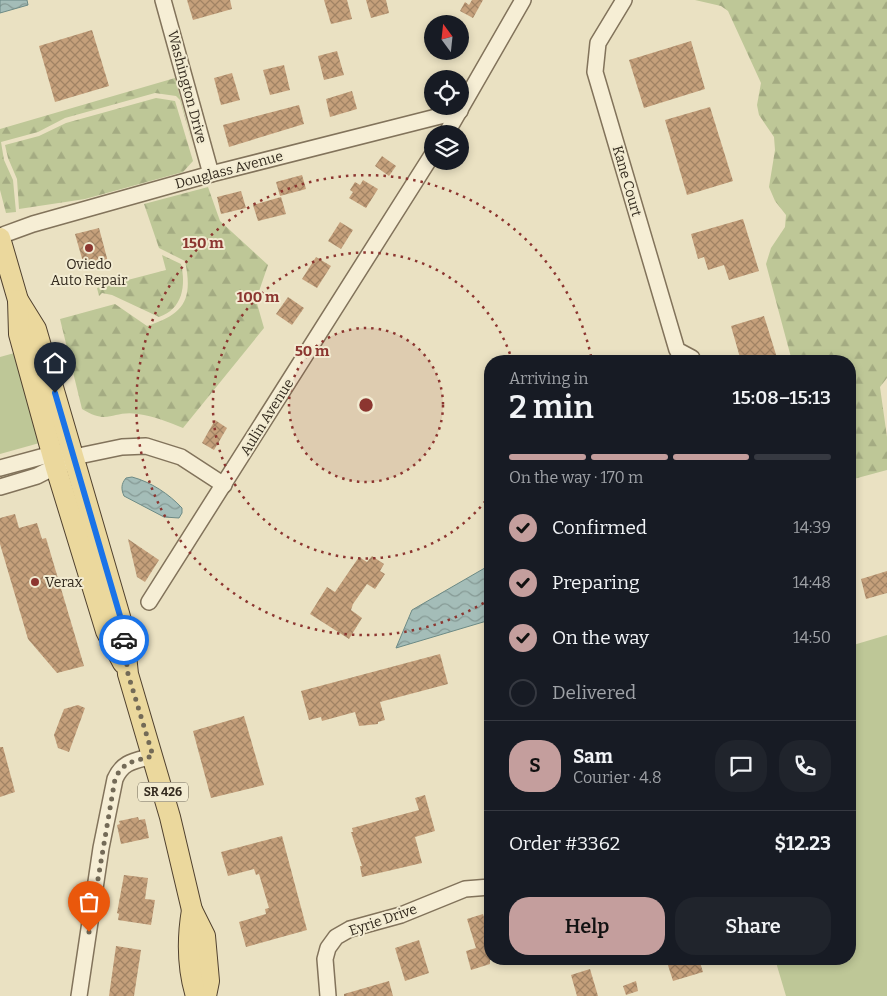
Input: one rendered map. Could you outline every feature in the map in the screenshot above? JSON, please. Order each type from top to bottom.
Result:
[{"type":"main road","name":"SR 426","points":[[0,237],[18,300],[19,334],[54,461],[106,632],[128,674],[183,865],[192,910],[205,936],[209,981],[206,996]]},
{"type":"main road","name":"SR 426","points":[[18,300],[36,329],[74,457],[123,626],[128,674]]},
{"type":"main road","name":"SR 426","points":[[192,910],[187,940],[191,981],[196,996]]},
{"type":"street","name":"Washington Drive","points":[[164,0],[211,174]]},
{"type":"street","points":[[469,96],[523,0]]},
{"type":"street","name":"Kane Court","points":[[624,0],[598,43],[595,72],[677,350],[686,355]]},
{"type":"street","name":"Douglass Avenue","points":[[0,237],[33,224],[211,174],[448,115]]},
{"type":"street","name":"Aulin Avenue","points":[[150,602],[424,168]]},
{"type":"street","points":[[0,468],[54,461],[122,447],[146,446],[181,457],[224,485]]},
{"type":"street","points":[[0,486],[54,461]]},
{"type":"street","points":[[80,996],[101,848],[115,779],[120,768],[126,764],[153,756]]},
{"type":"street","name":"Eyrie Drive","points":[[328,996],[325,959],[328,948],[336,937],[350,929],[401,915],[464,889],[484,887]]},
{"type":"green space","points":[[695,0],[887,0],[887,378],[880,387],[887,437],[887,470],[856,478],[856,355],[790,355],[766,264],[771,248],[785,227],[786,215],[775,201],[769,187],[775,150],[774,137],[759,115],[757,105],[761,83],[728,11],[721,6]]},
{"type":"green space","points":[[175,78],[194,150],[180,100],[176,96],[155,93],[65,118],[38,132],[1,142],[4,160],[13,180],[16,212],[6,213],[0,190],[0,129]]},
{"type":"green space","points":[[156,98],[175,101],[193,161],[183,172],[85,199],[19,209],[17,179],[5,145],[39,136],[66,123]]},
{"type":"green space","points":[[208,187],[220,221],[268,265],[256,300],[264,328],[183,428],[138,414],[129,413],[105,417],[91,414],[82,409],[60,319],[115,304],[147,326],[170,316],[178,310],[187,295],[188,286],[185,261],[159,248],[144,204]]},
{"type":"green space","points":[[162,255],[181,264],[183,280],[183,288],[178,302],[167,313],[159,317],[112,295],[102,293],[99,296],[97,288],[166,270]]},
{"type":"green space","points":[[18,352],[43,442],[0,454],[0,357]]},
{"type":"green space","points":[[887,635],[887,996],[786,996],[777,965],[856,965],[856,644]]},
{"type":"water","points":[[0,0],[27,0],[28,5],[0,13]]},
{"type":"water","points":[[132,477],[153,485],[171,498],[182,508],[179,518],[164,517],[124,496],[122,484],[126,478]]},
{"type":"water","points":[[484,568],[484,622],[396,648],[412,610]]},
{"type":"building","points":[[187,0],[230,0],[232,9],[193,20]]},
{"type":"building","points":[[324,0],[347,0],[352,19],[331,24]]},
{"type":"building","points":[[366,0],[386,0],[389,13],[371,18]]},
{"type":"building","points":[[472,0],[483,0],[473,18],[460,11],[465,2],[469,5]]},
{"type":"building","points":[[92,30],[109,86],[55,102],[39,46]]},
{"type":"building","points":[[691,41],[705,89],[644,108],[629,60]]},
{"type":"building","points":[[337,51],[344,75],[324,80],[318,56]]},
{"type":"building","points":[[284,65],[290,90],[270,95],[263,70]]},
{"type":"building","points":[[232,73],[240,100],[221,105],[214,78]]},
{"type":"building","points":[[352,91],[357,109],[330,117],[326,99]]},
{"type":"building","points":[[299,105],[304,124],[229,147],[223,125]]},
{"type":"building","points":[[710,107],[733,181],[687,195],[665,120]]},
{"type":"building","points":[[382,156],[396,166],[389,176],[375,166]]},
{"type":"building","points":[[302,175],[306,189],[280,196],[276,182]]},
{"type":"building","points":[[363,180],[378,189],[366,208],[349,198],[353,192],[350,190],[355,182],[360,185]]},
{"type":"building","points":[[241,191],[246,208],[221,214],[217,197]]},
{"type":"building","points":[[281,197],[286,214],[258,221],[253,205]]},
{"type":"building","points":[[743,219],[759,271],[729,280],[724,265],[708,270],[704,257],[698,259],[691,234]]},
{"type":"building","points":[[340,222],[353,230],[341,249],[328,241]]},
{"type":"building","points":[[99,228],[108,262],[85,269],[75,234]]},
{"type":"building","points":[[316,257],[331,266],[317,288],[302,279]]},
{"type":"building","points":[[288,297],[304,308],[292,325],[276,314]]},
{"type":"building","points":[[764,316],[776,355],[739,355],[731,326]]},
{"type":"building","points":[[215,420],[227,428],[214,450],[202,443]]},
{"type":"building","name":"Verax","points":[[15,514],[19,528],[37,523],[42,539],[46,538],[84,666],[57,673],[28,639],[0,544],[0,518]]},
{"type":"building","points":[[128,539],[159,560],[145,582],[137,577]]},
{"type":"building","points":[[372,556],[384,564],[380,571],[385,574],[375,589],[367,584],[353,604],[351,610],[362,618],[349,639],[310,614],[327,587],[335,592],[359,557],[367,562]]},
{"type":"building","points":[[887,571],[887,593],[866,599],[861,579]]},
{"type":"building","points":[[440,654],[448,684],[380,702],[385,720],[378,722],[378,724],[359,726],[355,712],[322,721],[321,717],[309,720],[301,691]]},
{"type":"building","points":[[78,705],[85,708],[69,752],[58,748],[54,735],[64,709]]},
{"type":"building","points":[[244,716],[264,785],[211,798],[193,731]]},
{"type":"building","points":[[0,747],[3,747],[15,792],[0,797]]},
{"type":"building","points":[[425,795],[435,831],[415,837],[422,863],[362,877],[360,866],[362,866],[351,832],[353,832],[352,828],[419,810],[415,798]]},
{"type":"building","points":[[138,817],[139,820],[145,819],[149,838],[121,844],[117,825],[120,824],[119,821]]},
{"type":"building","points":[[282,836],[307,930],[246,947],[239,922],[266,914],[265,909],[269,908],[259,874],[256,875],[254,869],[228,876],[221,852]]},
{"type":"building","points":[[124,875],[148,878],[145,899],[155,900],[151,925],[118,920],[119,914],[117,913]]},
{"type":"building","points":[[483,914],[484,917],[484,965],[487,965],[471,970],[466,951],[476,948],[467,919]]},
{"type":"building","points":[[419,940],[429,973],[405,981],[395,948]]},
{"type":"building","points":[[116,946],[141,950],[134,996],[109,996]]},
{"type":"building","points":[[668,965],[701,965],[703,972],[673,981]]},
{"type":"building","points":[[590,969],[598,996],[577,996],[571,975]]},
{"type":"building","points":[[389,981],[393,996],[344,996],[344,994]]},
{"type":"building","points":[[636,981],[638,991],[626,995],[623,986]]},
{"type":"way so far","points":[[89,932],[101,848],[115,779],[120,768],[126,764],[153,756],[128,674],[124,640]]},
{"type":"place","name":"Oviedo Auto Repair","points":[[89,248]]},
{"type":"place","name":"Verax","points":[[35,582]]},
{"type":"route","points":[[55,393],[123,626],[124,640]]}]
